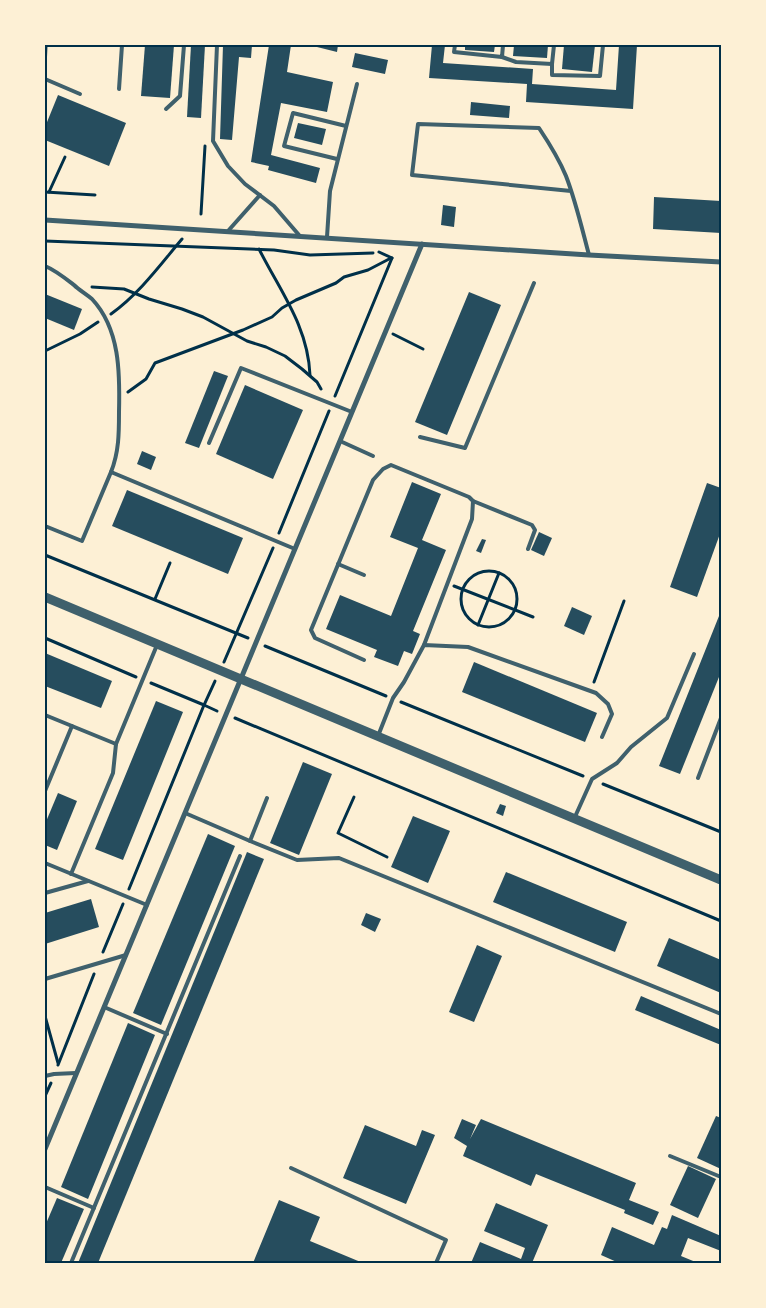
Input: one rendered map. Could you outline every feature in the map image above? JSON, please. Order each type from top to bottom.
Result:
[{"type":"street","points":[[45,220],[721,262]]},
{"type":"street","points":[[45,1149],[422,244]]},
{"type":"street","points":[[45,597],[721,880]]},
{"type":"lane","points":[[119,89],[122,45]]},
{"type":"lane","points":[[166,109],[180,96],[184,45]]},
{"type":"lane","points":[[217,45],[213,142],[228,166],[245,184],[274,206],[300,235]]},
{"type":"lane","points":[[455,45],[454,52],[502,57],[516,62],[552,64]]},
{"type":"lane","points":[[502,57],[503,45]]},
{"type":"lane","points":[[554,45],[552,75],[600,76],[603,45]]},
{"type":"lane","points":[[45,79],[80,94]]},
{"type":"lane","points":[[327,237],[330,191],[356,84]]},
{"type":"lane","points":[[337,159],[284,146],[293,113],[346,126]]},
{"type":"lane","points":[[571,191],[412,174],[418,124],[539,128],[566,175],[571,191],[589,255]]},
{"type":"lane","points":[[228,231],[260,195]]},
{"type":"lane","points":[[45,266],[91,299],[106,318],[113,336],[119,372],[120,397],[117,456],[82,541],[45,526]]},
{"type":"lane","points":[[420,437],[465,448],[534,283]]},
{"type":"lane","points":[[210,443],[241,368],[352,412]]},
{"type":"lane","points":[[340,441],[373,456]]},
{"type":"lane","points":[[364,660],[315,638],[311,630],[373,480],[383,469],[391,465],[532,525],[535,530],[528,549]]},
{"type":"lane","points":[[111,472],[294,549]]},
{"type":"lane","points":[[378,736],[393,698],[424,646],[472,520],[473,501]]},
{"type":"lane","points":[[338,564],[364,575]]},
{"type":"lane","points":[[71,874],[113,773],[116,744],[158,644]]},
{"type":"lane","points":[[424,646],[468,647],[596,693],[608,704],[612,714],[602,737]]},
{"type":"lane","points":[[574,818],[592,779],[617,763],[632,747],[667,718],[694,654]]},
{"type":"lane","points":[[45,715],[116,744]]},
{"type":"lane","points":[[698,778],[721,718]]},
{"type":"lane","points":[[45,791],[72,726]]},
{"type":"lane","points":[[250,841],[267,798]]},
{"type":"lane","points":[[185,813],[297,860],[339,858],[721,1014]]},
{"type":"lane","points":[[71,1263],[240,856]]},
{"type":"lane","points":[[45,863],[147,905]]},
{"type":"lane","points":[[45,894],[88,881]]},
{"type":"lane","points":[[45,979],[126,955]]},
{"type":"lane","points":[[104,1006],[167,1034]]},
{"type":"lane","points":[[45,1076],[76,1073]]},
{"type":"lane","points":[[670,1156],[721,1177]]},
{"type":"lane","points":[[291,1168],[446,1240],[436,1263]]},
{"type":"lane","points":[[45,1187],[94,1208]]},
{"type":"path","points":[[45,69],[46,45]]},
{"type":"path","points":[[201,214],[205,145]]},
{"type":"path","points":[[66,156],[47,192],[95,195]]},
{"type":"path","points":[[45,352],[106,318],[157,271],[165,258],[191,228]]},
{"type":"path","points":[[258,233],[257,244],[259,250],[280,284],[307,346],[310,376]]},
{"type":"path","points":[[45,241],[259,250],[310,255],[378,252],[392,258]]},
{"type":"path","points":[[120,397],[146,379],[155,363],[234,334],[272,317],[282,308],[336,283],[344,276],[368,270],[392,258]]},
{"type":"path","points":[[45,1096],[204,705],[237,633],[392,258]]},
{"type":"path","points":[[74,285],[124,289],[203,317],[234,334],[284,356],[317,382],[332,404]]},
{"type":"path","points":[[386,331],[423,349]]},
{"type":"path","points":[[45,555],[721,832]]},
{"type":"path","points":[[154,599],[170,563]]},
{"type":"path","points":[[478,625],[499,573]]},
{"type":"path","points":[[499,573],[507,578],[516,592],[515,610],[500,625],[493,627],[478,625],[465,614],[461,598],[463,589],[471,578],[478,574],[499,573]]},
{"type":"path","points":[[447,584],[532,617]]},
{"type":"path","points":[[590,691],[624,601]]},
{"type":"path","points":[[45,638],[721,921]]},
{"type":"path","points":[[354,797],[338,833],[387,857]]},
{"type":"path","points":[[45,1016],[58,1063]]},
{"type":"building","points":[[145,45],[174,45],[170,98],[141,96]]},
{"type":"building","points":[[191,45],[205,45],[201,118],[187,117]]},
{"type":"building","points":[[223,45],[252,45],[251,58],[239,57],[232,140],[220,139]]},
{"type":"building","points":[[269,45],[291,45],[287,72],[333,82],[327,112],[281,103],[271,155],[320,168],[316,183],[268,170],[269,166],[251,162]]},
{"type":"building","points":[[309,45],[338,45],[337,52]]},
{"type":"building","points":[[432,45],[445,45],[443,63],[533,69],[532,84],[616,90],[619,45],[637,45],[633,109],[526,102],[527,84],[429,78]]},
{"type":"building","points":[[465,45],[495,45],[494,52],[465,50]]},
{"type":"building","points":[[514,45],[548,45],[547,58],[513,56]]},
{"type":"building","points":[[564,45],[595,45],[592,72],[562,69]]},
{"type":"building","points":[[355,53],[388,60],[385,74],[352,67]]},
{"type":"building","points":[[58,95],[126,123],[109,166],[45,140],[45,127]]},
{"type":"building","points":[[471,102],[510,106],[509,118],[470,115]]},
{"type":"building","points":[[298,123],[326,129],[322,145],[294,138]]},
{"type":"building","points":[[654,197],[721,201],[721,233],[653,229]]},
{"type":"building","points":[[443,205],[456,207],[454,227],[441,225]]},
{"type":"building","points":[[469,292],[501,305],[447,435],[415,422]]},
{"type":"building","points":[[45,294],[82,309],[74,330],[45,318]]},
{"type":"building","points":[[214,371],[228,376],[199,448],[185,443]]},
{"type":"building","points":[[245,385],[303,410],[273,479],[216,454]]},
{"type":"building","points":[[142,451],[156,457],[151,470],[137,464]]},
{"type":"building","points":[[412,482],[441,494],[422,540],[446,550],[413,631],[420,634],[412,654],[404,651],[398,666],[374,657],[377,650],[326,629],[340,595],[391,616],[418,548],[390,537]]},
{"type":"building","points":[[707,483],[721,488],[721,531],[697,597],[670,587]]},
{"type":"building","points":[[127,490],[243,538],[228,574],[112,526]]},
{"type":"building","points":[[539,532],[552,538],[544,556],[531,550]]},
{"type":"building","points":[[482,539],[486,540],[481,553],[476,551]]},
{"type":"building","points":[[572,607],[592,616],[584,635],[564,626]]},
{"type":"building","points":[[721,611],[721,672],[680,774],[659,766]]},
{"type":"building","points":[[45,653],[112,681],[101,708],[45,686]]},
{"type":"building","points":[[474,662],[597,713],[585,742],[462,692]]},
{"type":"building","points":[[156,701],[183,712],[123,860],[95,849]]},
{"type":"building","points":[[303,762],[332,774],[299,855],[270,843]]},
{"type":"building","points":[[58,793],[77,801],[57,850],[45,845],[45,824]]},
{"type":"building","points":[[500,804],[506,806],[503,816],[496,813]]},
{"type":"building","points":[[413,816],[450,831],[428,883],[391,867]]},
{"type":"building","points":[[208,834],[235,846],[161,1025],[133,1013]]},
{"type":"building","points":[[247,852],[264,859],[98,1263],[78,1263]]},
{"type":"building","points":[[506,872],[627,922],[615,952],[493,902]]},
{"type":"building","points":[[91,899],[99,927],[45,944],[45,913]]},
{"type":"building","points":[[366,913],[381,919],[375,932],[361,925]]},
{"type":"building","points":[[669,938],[721,960],[721,993],[657,966]]},
{"type":"building","points":[[477,945],[502,956],[474,1022],[449,1012]]},
{"type":"building","points":[[641,996],[721,1030],[721,1045],[635,1010]]},
{"type":"building","points":[[128,1023],[155,1035],[88,1199],[61,1187]]},
{"type":"building","points":[[716,1116],[721,1118],[721,1169],[697,1158]]},
{"type":"building","points":[[462,1119],[476,1125],[470,1139],[481,1119],[636,1183],[629,1200],[659,1212],[653,1225],[624,1213],[625,1210],[536,1174],[531,1186],[463,1156],[467,1146],[454,1138]]},
{"type":"building","points":[[365,1125],[416,1146],[422,1130],[435,1135],[406,1204],[343,1178]]},
{"type":"building","points":[[688,1166],[716,1179],[698,1218],[670,1205]]},
{"type":"building","points":[[57,1198],[84,1209],[61,1263],[45,1263],[45,1226]]},
{"type":"building","points":[[279,1200],[320,1217],[310,1241],[363,1263],[253,1263]]},
{"type":"building","points":[[496,1203],[548,1225],[532,1263],[471,1263],[480,1242],[521,1259],[525,1248],[484,1231]]},
{"type":"building","points":[[672,1215],[721,1236],[721,1251],[688,1238],[681,1256],[698,1263],[619,1263],[601,1255],[612,1227],[654,1245],[662,1227],[667,1229]]}]
